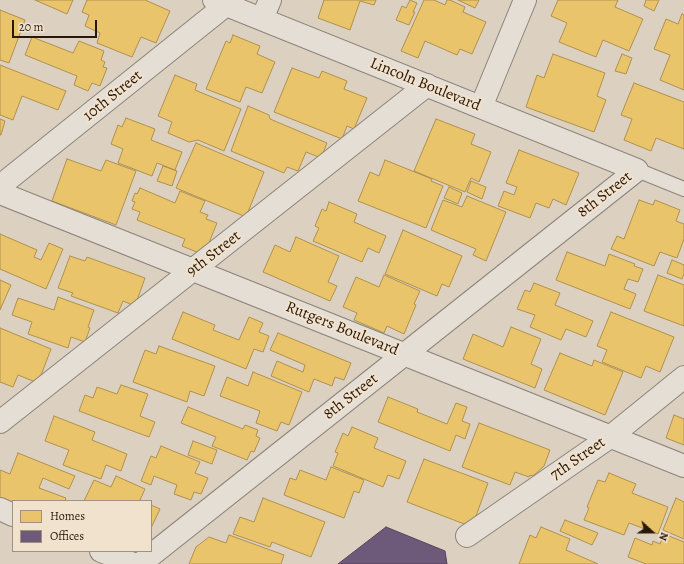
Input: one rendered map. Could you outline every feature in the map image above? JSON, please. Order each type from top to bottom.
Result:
[{"type":"street","points":[[481,107],[525,0]]},
{"type":"street","name":"Lincoln Boulevard","points":[[220,2],[266,10],[427,86],[637,170]]},
{"type":"street","name":"10th Street","points":[[0,186],[220,2]]},
{"type":"street","name":"9th Street","points":[[0,422],[427,86]]},
{"type":"street","name":"8th Street","points":[[140,564],[637,170]]},
{"type":"street","name":"Rutgers Boulevard","points":[[0,193],[684,466]]},
{"type":"street","name":"7th Street","points":[[467,536],[610,437],[684,377]]},
{"type":"street","points":[[0,510],[12,515]]},
{"type":"street","points":[[103,552],[133,564]]},
{"type":"lane","points":[[637,170],[684,188]]},
{"type":"building: Homes","points":[[35,0],[73,0],[67,14]]},
{"type":"building: Homes","points":[[87,0],[145,0],[170,11],[156,43],[141,37],[132,57],[97,43],[100,33],[85,26],[89,15],[82,12]]},
{"type":"building: Homes","points":[[324,0],[376,0],[374,5],[360,1],[350,30],[318,18]]},
{"type":"building: Homes","points":[[410,0],[417,3],[409,25],[396,20],[402,6],[406,8]]},
{"type":"building: Homes","points":[[424,0],[434,0],[445,5],[447,0],[450,0],[465,7],[463,12],[486,22],[472,54],[460,49],[457,55],[425,41],[418,58],[401,51]]},
{"type":"building: Homes","points":[[458,0],[479,0],[475,8]]},
{"type":"building: Homes","points":[[558,0],[618,0],[615,7],[643,19],[629,51],[603,40],[596,57],[559,42],[567,23],[551,16]]},
{"type":"building: Homes","points":[[646,0],[659,0],[654,11],[644,6]]},
{"type":"building: Homes","points":[[0,10],[25,20],[9,63],[0,60]]},
{"type":"building: Homes","points":[[682,14],[684,15],[684,90],[660,80],[670,55],[654,49],[666,19],[678,24]]},
{"type":"building: Homes","points":[[233,35],[260,46],[257,54],[275,62],[262,93],[246,87],[240,102],[206,89],[226,41],[230,43]]},
{"type":"building: Homes","points":[[32,37],[73,53],[79,41],[104,51],[101,60],[105,62],[103,67],[107,68],[100,86],[92,83],[88,91],[74,85],[77,76],[25,55]]},
{"type":"building: Homes","points":[[553,54],[605,73],[597,96],[606,100],[594,132],[526,107],[537,75],[544,78]]},
{"type":"building: Homes","points":[[622,54],[632,58],[626,74],[615,71]]},
{"type":"building: Homes","points":[[0,65],[66,91],[58,110],[22,96],[13,120],[0,115]]},
{"type":"building: Homes","points":[[292,68],[319,78],[322,71],[347,81],[344,89],[367,98],[354,129],[347,126],[342,139],[274,112]]},
{"type":"building: Homes","points":[[175,75],[197,84],[195,90],[241,109],[224,151],[198,140],[189,142],[168,133],[172,122],[158,116]]},
{"type":"building: Homes","points":[[634,83],[684,102],[684,149],[656,138],[651,151],[624,140],[632,119],[621,115]]},
{"type":"building: Homes","points":[[248,106],[269,115],[270,119],[327,143],[321,158],[306,152],[298,171],[287,167],[284,173],[231,151]]},
{"type":"building: Homes","points":[[126,118],[155,129],[151,140],[182,152],[175,170],[157,163],[152,176],[118,163],[123,149],[111,144],[118,125],[122,127]]},
{"type":"building: Homes","points":[[0,119],[5,121],[1,135],[0,135]]},
{"type":"building: Homes","points":[[436,119],[475,134],[471,144],[491,152],[479,182],[471,178],[465,192],[414,171]]},
{"type":"building: Homes","points":[[196,143],[264,172],[246,217],[176,188]]},
{"type":"building: Homes","points":[[519,150],[579,173],[566,205],[553,199],[549,208],[536,203],[530,218],[498,206],[504,191],[514,195],[517,187],[506,183]]},
{"type":"building: Homes","points":[[67,159],[101,171],[106,160],[136,171],[116,225],[52,201]]},
{"type":"building: Homes","points":[[385,160],[432,179],[431,181],[443,186],[426,228],[358,201],[370,172],[379,176]]},
{"type":"building: Homes","points":[[163,166],[177,171],[172,186],[157,181]]},
{"type":"building: Homes","points":[[471,181],[486,187],[482,199],[467,192]]},
{"type":"building: Homes","points":[[449,187],[462,193],[458,204],[444,198]]},
{"type":"building: Homes","points":[[140,188],[175,203],[180,191],[205,201],[200,212],[208,215],[206,219],[217,223],[204,255],[182,246],[185,239],[137,220],[140,212],[132,209],[135,202],[132,201],[135,193],[137,194]]},
{"type":"building: Homes","points":[[467,196],[506,212],[486,261],[473,255],[476,249],[431,230],[443,200],[462,207]]},
{"type":"building: Homes","points":[[639,200],[653,205],[655,200],[680,210],[676,221],[684,224],[684,239],[677,258],[660,252],[654,266],[611,249],[617,236],[624,239]]},
{"type":"building: Homes","points":[[329,202],[357,214],[354,222],[386,236],[379,253],[368,248],[362,262],[313,241],[319,228],[315,226],[322,209],[326,211]]},
{"type":"building: Homes","points":[[403,230],[462,256],[449,287],[442,284],[437,296],[385,274]]},
{"type":"building: Homes","points":[[0,234],[37,250],[34,257],[41,260],[49,243],[63,249],[46,289],[0,269]]},
{"type":"building: Homes","points":[[296,237],[339,256],[328,282],[337,286],[330,301],[263,272],[275,245],[290,252]]},
{"type":"building: Homes","points":[[567,252],[605,266],[609,254],[635,264],[634,266],[643,269],[638,282],[628,279],[624,289],[636,294],[630,309],[556,280]]},
{"type":"building: Homes","points":[[70,256],[85,261],[87,257],[145,278],[135,306],[123,301],[118,313],[71,296],[73,293],[58,288]]},
{"type":"building: Homes","points":[[672,260],[684,265],[684,274],[682,279],[667,273]]},
{"type":"building: Homes","points":[[384,275],[420,291],[404,334],[387,326],[384,333],[354,320],[357,313],[343,307],[356,277],[379,287]]},
{"type":"building: Homes","points":[[658,275],[684,285],[684,326],[644,311]]},
{"type":"building: Homes","points":[[0,280],[11,285],[0,310]]},
{"type":"building: Homes","points":[[534,283],[560,293],[555,305],[593,321],[586,337],[566,329],[561,340],[530,327],[535,315],[517,309],[525,290],[530,292]]},
{"type":"building: Homes","points":[[58,297],[94,310],[85,342],[71,337],[68,348],[28,334],[32,322],[12,315],[18,298],[54,310]]},
{"type":"building: Homes","points":[[183,312],[215,325],[213,330],[239,340],[249,317],[263,323],[259,332],[269,336],[263,352],[254,349],[246,369],[172,339]]},
{"type":"building: Homes","points":[[611,312],[674,337],[660,372],[646,366],[641,378],[602,362],[607,350],[597,346]]},
{"type":"building: Homes","points":[[511,327],[541,339],[531,364],[542,369],[535,388],[463,359],[473,334],[503,347]]},
{"type":"building: Homes","points":[[0,328],[51,349],[38,383],[18,375],[13,387],[0,382]]},
{"type":"building: Homes","points":[[278,333],[351,363],[344,380],[335,377],[332,386],[314,379],[309,392],[271,376],[277,361],[303,372],[305,365],[270,350]]},
{"type":"building: Homes","points":[[159,346],[215,366],[204,396],[190,391],[187,402],[133,382],[145,350],[156,354]]},
{"type":"building: Homes","points":[[560,353],[592,366],[594,360],[623,372],[605,415],[544,390]]},
{"type":"building: Homes","points":[[253,372],[302,392],[289,425],[281,422],[277,431],[256,423],[260,411],[220,396],[227,377],[248,386]]},
{"type":"building: Homes","points":[[121,385],[148,394],[140,416],[155,422],[149,437],[79,411],[85,395],[93,398],[97,387],[117,394]]},
{"type":"building: Homes","points":[[388,397],[418,409],[417,412],[447,424],[456,403],[467,407],[462,421],[470,424],[465,439],[456,435],[450,451],[378,422]]},
{"type":"building: Homes","points":[[188,407],[243,429],[245,425],[258,430],[256,436],[260,438],[254,452],[251,451],[247,460],[212,446],[216,437],[181,423]]},
{"type":"building: Homes","points":[[674,415],[684,419],[684,445],[666,438]]},
{"type":"building: Homes","points":[[54,416],[95,432],[92,440],[127,454],[121,471],[106,465],[101,479],[63,465],[69,450],[45,441]]},
{"type":"building: Homes","points":[[479,423],[550,450],[544,466],[533,476],[530,475],[529,477],[515,472],[510,485],[462,467]]},
{"type":"building: Homes","points":[[352,427],[378,438],[374,448],[406,461],[399,479],[388,475],[383,487],[333,466],[338,453],[335,452],[343,433],[348,436]]},
{"type":"building: Homes","points":[[193,441],[217,450],[212,464],[188,455]]},
{"type":"building: Homes","points":[[161,446],[200,462],[195,473],[208,478],[201,494],[194,492],[191,500],[174,494],[177,485],[154,476],[151,485],[141,481],[151,456],[156,458]]},
{"type":"building: Homes","points":[[18,453],[75,476],[69,489],[43,478],[39,488],[66,498],[65,500],[12,500],[12,506],[0,501],[0,470],[10,474]]},
{"type":"building: Homes","points":[[424,459],[488,483],[472,527],[407,502]]},
{"type":"building: Homes","points":[[331,467],[364,480],[359,493],[354,491],[344,518],[284,495],[290,478],[296,480],[300,470],[326,480]]},
{"type":"building: Homes","points":[[609,473],[636,484],[632,493],[668,507],[658,534],[629,523],[624,535],[584,520],[589,508],[587,507],[598,480],[605,482]]},
{"type":"building: Homes","points":[[116,476],[145,489],[140,500],[84,500],[94,480],[111,487]]},
{"type":"building: Homes","points":[[263,498],[325,522],[311,557],[272,542],[270,547],[233,534],[240,517],[254,522]]},
{"type":"building: Homes","points":[[676,498],[684,502],[684,539],[663,530]]},
{"type":"building: Homes","points":[[152,505],[160,509],[152,526]]},
{"type":"building: Homes","points":[[565,520],[598,533],[592,545],[560,531]]},
{"type":"building: Homes","points":[[541,527],[570,539],[566,550],[598,564],[519,564],[530,535],[536,538]]},
{"type":"building: Homes","points":[[664,534],[684,542],[684,564],[646,564],[628,557],[635,538],[652,545],[653,541],[660,544]]},
{"type":"building: Homes","points":[[229,535],[284,555],[281,564],[189,564],[196,547],[209,537],[226,543]]},
{"type":"building: Offices","points":[[386,527],[445,551],[447,564],[338,564]]}]
